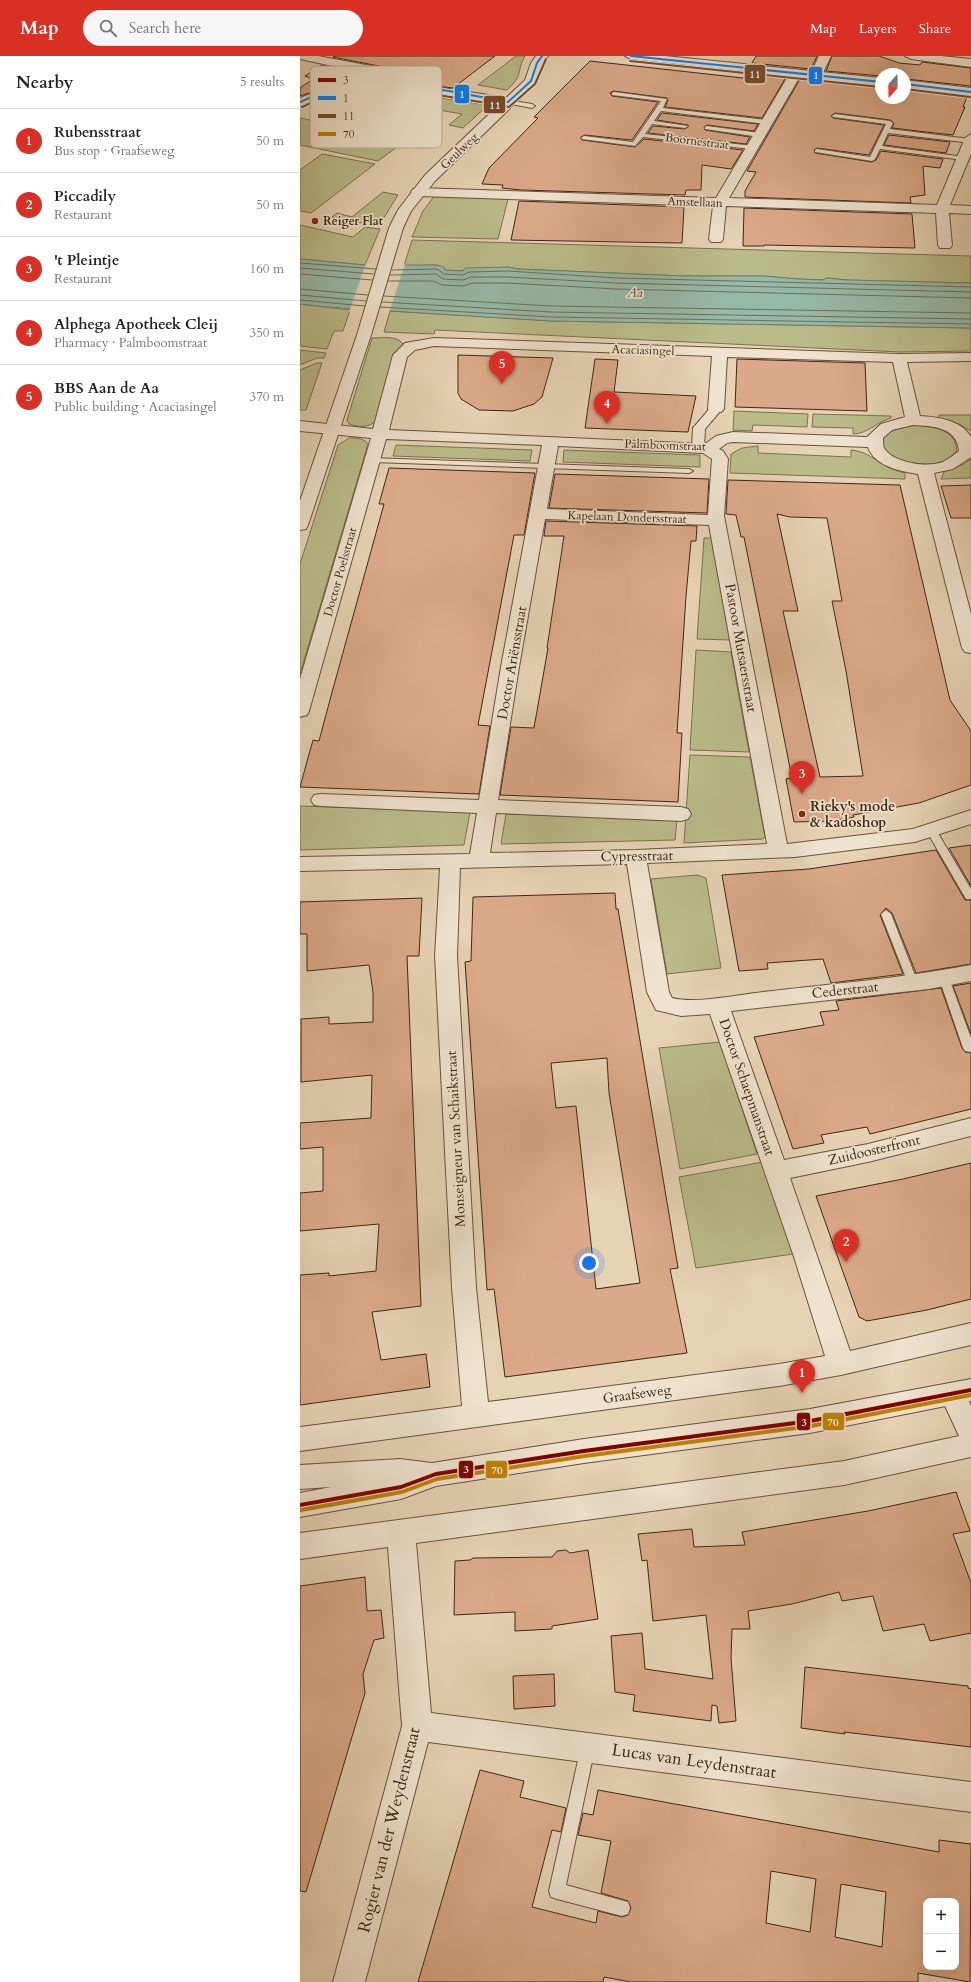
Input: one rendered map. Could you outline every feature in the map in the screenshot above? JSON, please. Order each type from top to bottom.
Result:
[{"type":"street","points":[[301,56],[352,66]]},
{"type":"street","name":"Geulweg","points":[[332,428],[368,322],[396,228],[405,210],[418,192],[531,81],[537,63],[542,56]]},
{"type":"street","points":[[631,56],[720,60],[796,73],[875,81]]},
{"type":"street","points":[[816,75],[825,56]]},
{"type":"street","points":[[911,56],[971,62]]},
{"type":"street","name":"Boornestraat","points":[[716,239],[720,203],[796,73]]},
{"type":"street","points":[[911,85],[971,92]]},
{"type":"street","points":[[442,92],[508,102]]},
{"type":"street","points":[[300,102],[310,98]]},
{"type":"street","points":[[945,245],[942,210],[970,140]]},
{"type":"street","name":"Amstellaan","points":[[418,192],[971,210]]},
{"type":"street","name":"Acaciasingel","points":[[379,434],[400,355],[410,346],[422,343],[434,342],[899,358],[971,357]]},
{"type":"street","points":[[703,448],[699,428],[716,408],[720,352]]},
{"type":"street","points":[[899,358],[913,420]]},
{"type":"street","points":[[913,420],[942,424],[955,429],[970,443],[968,453],[959,462],[944,468],[925,470],[895,464],[883,458],[876,450],[873,442],[876,434],[885,427],[898,422],[913,420]]},
{"type":"street","name":"Palmboomstraat","points":[[300,426],[332,428],[379,434],[703,448],[722,439],[733,438],[873,442]]},
{"type":"street","points":[[300,525],[332,428]]},
{"type":"street","name":"Doctor Poelsstraat","points":[[300,711],[373,460],[379,434]]},
{"type":"street","points":[[546,466],[551,441]]},
{"type":"street","name":"Pastoor Mutsaersstraat","points":[[703,448],[717,454],[720,459],[717,520],[778,852]]},
{"type":"street","name":"Doctor Ariënsstraat","points":[[479,860],[489,806],[510,667],[546,466]]},
{"type":"street","points":[[925,470],[971,648]]},
{"type":"street","name":"Kapelaan Dondersstraat","points":[[538,514],[717,520]]},
{"type":"street","points":[[321,800],[681,814]]},
{"type":"street","name":"Cypresstraat","points":[[300,864],[636,857],[778,852],[823,848],[915,835],[971,817]]},
{"type":"street","name":"Doctor Schaepmanstraat","points":[[636,857],[658,992],[664,1004],[682,1008],[718,1004],[777,1171],[842,1364]]},
{"type":"street","name":"Monseigneur van Schaikstraat","points":[[450,861],[446,956],[464,1288],[476,1416]]},
{"type":"street","name":"Cederstraat","points":[[718,1004],[912,982],[971,973]]},
{"type":"street","name":"Zuidoosterfront","points":[[777,1171],[868,1153],[971,1127]]},
{"type":"street","name":"Graafseweg","points":[[300,1439],[779,1375],[842,1364],[971,1334]]},
{"type":"street","points":[[300,1505],[401,1487],[436,1474],[584,1451],[810,1421],[962,1393],[971,1434]]},
{"type":"street","points":[[300,1546],[844,1474],[971,1445]]},
{"type":"street","points":[[300,1477],[400,1471],[436,1474]]},
{"type":"street","name":"Rogier van der Weydenstraat","points":[[349,1982],[417,1726],[401,1532]]},
{"type":"street","name":"Lucas van Leydenstraat","points":[[417,1726],[971,1797]]},
{"type":"lane","points":[[614,94],[665,100],[659,109]]},
{"type":"lane","points":[[508,102],[532,106]]},
{"type":"lane","name":"Boornestraat","points":[[584,138],[635,144],[659,109],[767,122]]},
{"type":"lane","points":[[678,139],[692,113]]},
{"type":"lane","points":[[699,141],[714,116]]},
{"type":"lane","points":[[817,151],[872,159],[890,123],[835,116]]},
{"type":"lane","points":[[650,122],[685,126]]},
{"type":"lane","points":[[707,128],[760,135]]},
{"type":"lane","points":[[887,131],[970,140]]},
{"type":"lane","name":"Boornestraat","points":[[641,135],[752,148]]},
{"type":"lane","points":[[878,147],[963,158]]},
{"type":"lane","name":"Palmboomstraat","points":[[373,460],[689,471]]},
{"type":"lane","points":[[931,830],[970,896]]},
{"type":"lane","points":[[886,914],[912,982]]},
{"type":"lane","points":[[944,978],[969,1048]]},
{"type":"lane","points":[[588,1747],[557,1891],[622,1908]]},
{"type":"shaded area","points":[[516,56],[525,56],[522,61],[518,77],[507,90],[478,85]]},
{"type":"shaded area","points":[[442,98],[488,105],[463,128],[449,125],[462,114],[442,111]]},
{"type":"shaded area","points":[[300,118],[310,120],[310,147],[300,145]]},
{"type":"shaded area","points":[[315,148],[396,148],[378,161]]},
{"type":"shaded area","points":[[322,154],[375,164],[311,213],[300,211],[300,170]]},
{"type":"shaded area","points":[[383,192],[398,195],[380,224],[367,224],[332,217],[337,213],[352,217]]},
{"type":"shaded area","points":[[435,195],[508,199],[498,239],[412,237],[423,211]]},
{"type":"shaded area","points":[[300,225],[353,237],[365,227],[380,229],[365,265],[300,259]]},
{"type":"shaded area","points":[[412,240],[971,256],[971,283],[847,280],[827,278],[823,280],[764,276],[683,276],[518,269],[508,267],[464,271],[444,270],[437,265],[404,266]]},
{"type":"shaded area","points":[[300,304],[350,310],[343,331],[334,331],[327,349],[300,346]]},
{"type":"shaded area","points":[[390,311],[551,321],[971,328],[971,351],[900,352],[435,330],[434,334],[384,332]]},
{"type":"shaded area","points":[[372,338],[393,338],[397,339],[403,344],[398,350],[376,421],[367,426],[356,426],[349,424],[347,420]]},
{"type":"shaded area","points":[[300,350],[326,353],[324,358],[317,358],[300,365]]},
{"type":"shaded area","points":[[317,363],[322,363],[306,410],[300,410],[300,370]]},
{"type":"shaded area","points":[[734,411],[808,414],[807,427],[753,425],[752,431],[733,430]]},
{"type":"shaded area","points":[[813,414],[891,416],[891,418],[863,432],[853,434],[853,428],[812,427]]},
{"type":"shaded area","points":[[939,415],[971,415],[971,431],[959,424],[939,418]]},
{"type":"shaded area","points":[[920,425],[938,429],[949,434],[953,438],[957,450],[945,461],[917,464],[898,459],[890,455],[885,450],[882,444],[883,438],[887,434],[900,428]]},
{"type":"shaded area","points":[[349,438],[362,439],[368,444],[300,674],[300,564],[338,445]]},
{"type":"shaded area","points":[[396,445],[532,450],[530,461],[393,456]]},
{"type":"shaded area","points":[[758,446],[758,453],[851,457],[851,450],[856,451],[867,455],[889,468],[905,473],[905,479],[730,473],[731,454],[742,448]]},
{"type":"shaded area","points":[[564,450],[700,455],[700,467],[563,462]]},
{"type":"shaded area","points":[[971,459],[971,478],[941,479],[944,472],[964,464]]},
{"type":"shaded area","points":[[704,538],[712,538],[730,640],[697,639]]},
{"type":"shaded area","points":[[696,650],[731,652],[749,752],[690,750]]},
{"type":"shaded area","points":[[690,755],[750,757],[765,837],[763,839],[684,843]]},
{"type":"shaded area","points":[[300,806],[470,812],[464,845],[300,850]]},
{"type":"shaded area","points":[[506,814],[677,820],[675,840],[501,844]]},
{"type":"shaded area","points":[[697,875],[706,878],[721,968],[667,974],[651,879]]},
{"type":"shaded area","points":[[720,1042],[757,1154],[680,1169],[659,1048]]},
{"type":"shaded area","points":[[763,1162],[793,1254],[696,1268],[679,1177]]},
{"type":"water","name":"Aa","points":[[300,259],[365,265],[437,265],[444,267],[445,270],[463,271],[465,268],[508,267],[518,269],[683,276],[764,276],[823,280],[827,278],[847,280],[971,283],[971,328],[551,321],[326,307],[300,304]]},
{"type":"pier","points":[[366,263],[405,264],[389,313],[349,312]]},
{"type":"building","points":[[495,56],[453,88],[442,87],[442,66],[379,66],[333,57]]},
{"type":"building","points":[[756,56],[817,56],[811,69],[752,63]]},
{"type":"building","points":[[832,56],[879,56],[899,63],[920,65],[922,62],[971,68],[971,86],[911,80],[911,68],[875,68],[875,75],[826,71]]},
{"type":"building","points":[[590,61],[743,78],[746,73],[786,77],[762,118],[665,107],[668,100],[667,98],[613,91],[610,93],[612,96],[658,102],[632,140],[584,135],[580,138],[582,140],[635,147],[644,139],[743,150],[731,169],[702,165],[701,190],[686,190],[685,195],[521,190],[502,188],[503,185],[482,184],[489,168],[538,118],[534,117]]},
{"type":"building","points":[[310,73],[310,78],[305,76]]},
{"type":"building","points":[[800,79],[875,86],[875,104],[911,104],[911,91],[967,97],[963,107],[965,107],[953,135],[892,128],[894,123],[890,120],[835,113],[831,116],[833,118],[884,125],[869,155],[817,148],[814,150],[815,153],[872,162],[876,160],[881,151],[943,159],[940,168],[923,166],[925,195],[910,197],[911,203],[745,197],[745,191],[756,172],[747,171]]},
{"type":"building","points":[[310,81],[310,93],[300,96],[300,88]]},
{"type":"building","points":[[662,113],[758,124],[754,131],[707,125],[704,127],[705,130],[750,137],[746,144],[648,133],[653,126],[685,129],[689,126],[657,120]]},
{"type":"building","points":[[889,135],[950,142],[946,153],[884,145]]},
{"type":"building","points":[[519,201],[684,207],[682,243],[511,240]]},
{"type":"building","points":[[744,208],[912,214],[915,248],[764,245],[743,246]]},
{"type":"building","points":[[458,355],[553,358],[542,397],[534,404],[513,411],[479,410],[461,399],[458,393]]},
{"type":"building","points":[[595,359],[618,360],[614,392],[696,396],[688,432],[585,428]]},
{"type":"building","points":[[737,359],[865,363],[867,411],[735,407]]},
{"type":"building","points":[[389,468],[535,473],[524,535],[514,535],[478,725],[490,726],[479,794],[300,787],[313,740],[319,741],[384,504],[379,504]]},
{"type":"building","points":[[555,474],[709,479],[707,513],[549,508]]},
{"type":"building","points":[[728,480],[900,485],[950,700],[971,731],[971,785],[919,803],[853,815],[854,817],[833,821],[794,822],[786,779],[792,778],[744,537],[741,537],[736,515],[726,514]],"holes":[[[777,514],[790,517],[827,518],[842,601],[832,601],[846,671],[863,776],[820,777],[783,611],[798,611]]]},
{"type":"building","points":[[971,485],[971,518],[951,518],[941,486]]},
{"type":"building","points":[[546,521],[697,526],[696,541],[691,541],[686,596],[677,733],[682,733],[678,802],[500,795],[511,727],[534,728],[548,648],[564,536],[544,536]]},
{"type":"building","points":[[971,845],[971,886],[949,848]]},
{"type":"building","points":[[936,850],[965,900],[971,900],[971,964],[916,973],[892,913],[886,908],[880,915],[903,974],[831,983],[823,959],[767,963],[768,969],[739,971],[722,875],[809,869]]},
{"type":"building","points":[[615,893],[616,909],[618,909],[678,1268],[670,1269],[687,1353],[505,1377],[494,1289],[487,1290],[465,962],[471,961],[473,897]],"holes":[[[607,1058],[609,1093],[640,1283],[596,1289],[576,1106],[556,1108],[551,1063]]]},
{"type":"building","points":[[422,898],[419,956],[407,956],[421,1306],[372,1312],[381,1360],[426,1354],[430,1387],[300,1405],[300,1275],[329,1273],[329,1276],[376,1271],[379,1224],[300,1231],[300,1193],[323,1191],[323,1147],[300,1149],[300,1123],[371,1118],[372,1075],[301,1082],[301,1019],[329,1017],[329,1024],[373,1022],[373,992],[369,965],[307,971],[307,934],[300,934],[300,902]]},
{"type":"building","points":[[971,983],[971,1034],[953,986]]},
{"type":"building","points":[[941,988],[962,1048],[965,1052],[971,1053],[971,1109],[870,1134],[867,1127],[821,1135],[824,1143],[793,1149],[754,1037],[824,1025],[820,1012],[839,1010],[836,1001]]},
{"type":"building","points":[[971,1163],[971,1299],[927,1310],[867,1321],[859,1317],[816,1196],[903,1179]]},
{"type":"building","points":[[956,1492],[970,1531],[953,1534],[971,1583],[971,1633],[930,1641],[924,1624],[883,1631],[873,1596],[842,1601],[839,1592],[792,1604],[748,1611],[750,1629],[732,1629],[731,1658],[736,1721],[719,1723],[717,1706],[712,1705],[711,1721],[633,1711],[635,1695],[615,1692],[611,1636],[642,1633],[645,1669],[713,1679],[706,1615],[653,1621],[647,1560],[642,1561],[638,1534],[692,1529],[694,1547],[745,1545],[742,1532],[868,1511]]},
{"type":"building","points":[[566,1550],[570,1553],[588,1550],[598,1619],[552,1626],[552,1629],[515,1631],[515,1612],[454,1615],[455,1561],[470,1560],[473,1558],[552,1557],[557,1551]]},
{"type":"building","points":[[365,1577],[367,1611],[381,1610],[384,1638],[374,1640],[363,1674],[365,1693],[306,1892],[300,1891],[300,1586]]},
{"type":"building","points":[[805,1667],[968,1686],[968,1688],[971,1689],[971,1747],[801,1728]]},
{"type":"building","points":[[554,1674],[555,1706],[514,1709],[513,1676]]},
{"type":"building","points":[[480,1770],[524,1781],[520,1797],[566,1808],[561,1832],[552,1830],[532,1907],[596,1923],[598,1911],[622,1917],[628,1915],[631,1908],[628,1901],[601,1893],[611,1841],[578,1835],[583,1813],[593,1815],[598,1790],[939,1852],[939,1840],[971,1844],[970,1982],[918,1973],[918,1982],[631,1982],[604,1977],[603,1982],[418,1982]],"holes":[[[771,1871],[816,1879],[810,1932],[766,1923]],[[841,1884],[886,1892],[882,1947],[835,1937]]]},
{"type":"transit line","name":"1","points":[[442,91],[508,102],[531,81],[537,63],[542,56]]},
{"type":"transit line","name":"1","points":[[631,56],[875,81]]},
{"type":"transit line","name":"11","points":[[442,96],[509,107],[535,84],[542,65],[546,59]]},
{"type":"transit line","name":"11","points":[[630,61],[875,86]]},
{"type":"transit line","name":"1","points":[[911,85],[971,92]]},
{"type":"transit line","name":"11","points":[[911,90],[970,97]]},
{"type":"transit line","name":"1","points":[[300,102],[310,98]]},
{"type":"transit line","name":"11","points":[[302,107],[310,103]]},
{"type":"transit line","name":"3","points":[[300,1505],[401,1487],[436,1474],[584,1451],[810,1421],[971,1390]]},
{"type":"transit line","name":"70","points":[[301,1510],[402,1492],[437,1479],[585,1456],[811,1426],[971,1395]]},
{"type":"place","name":"Reiger Flat","points":[[315,221]]},
{"type":"place","name":"BBS Aan de Aa","points":[[502,384]]},
{"type":"place","name":"Alphega Apotheek Cleij","points":[[607,424]]},
{"type":"place","name":"'t Pleintje","points":[[802,794]]},
{"type":"place","name":"Rieky's mode & kadoshop","points":[[802,814]]},
{"type":"place","name":"Piccadily","points":[[846,1262]]},
{"type":"place","name":"Rubensstraat","points":[[802,1393]]}]
